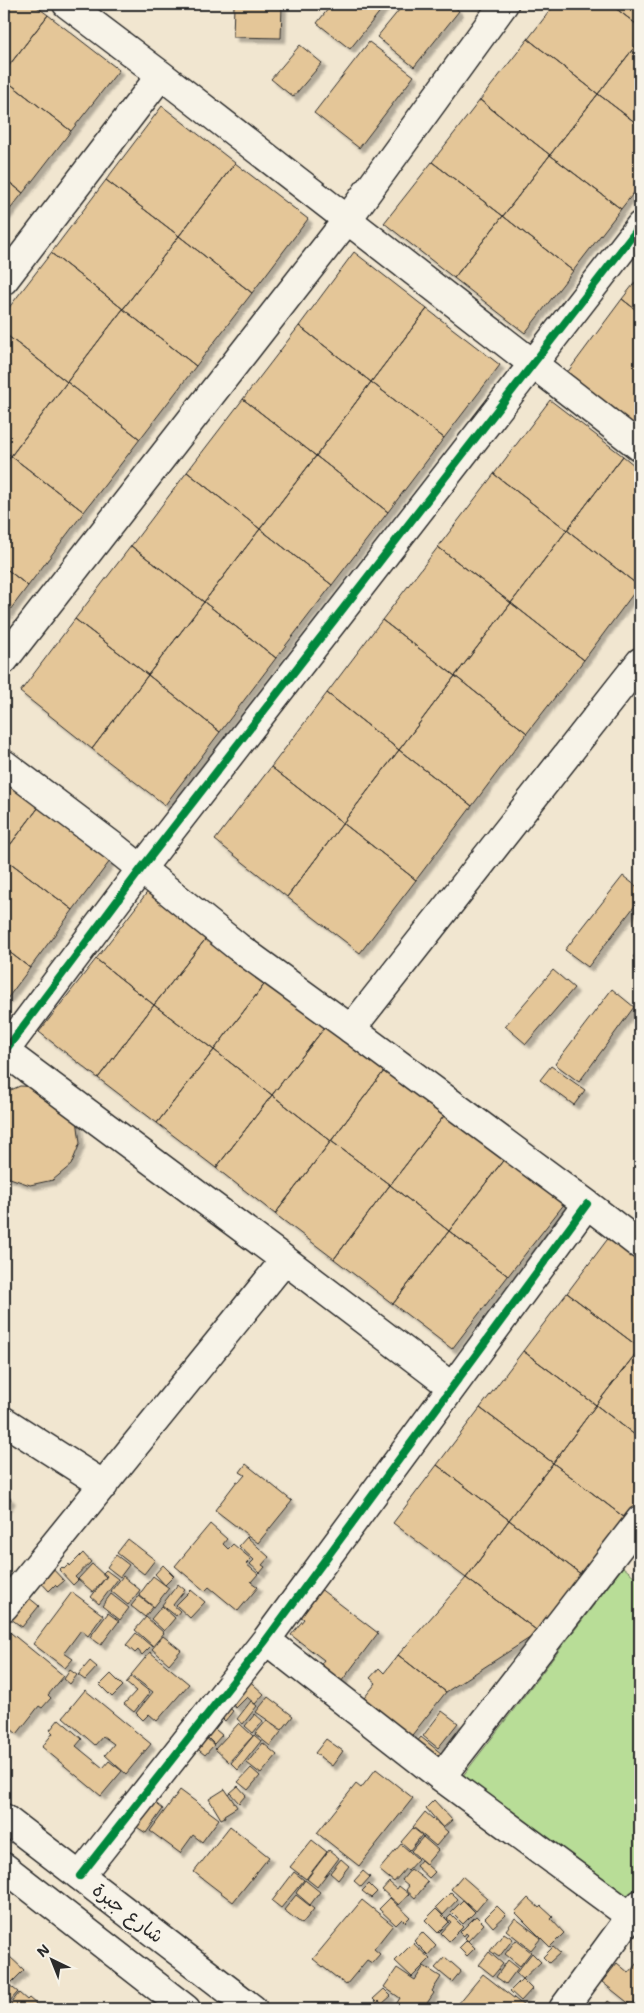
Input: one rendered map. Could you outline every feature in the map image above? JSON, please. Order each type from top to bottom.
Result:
[{"type":"street","points":[[67,4],[162,74],[347,220],[640,446]]},
{"type":"street","points":[[4,660],[347,220],[504,4]]},
{"type":"street","points":[[4,280],[162,74]]},
{"type":"street","points":[[452,1387],[285,1260],[4,1052],[141,869],[640,226]]},
{"type":"street","points":[[351,1029],[640,662]]},
{"type":"street","points":[[4,764],[141,869],[238,947],[588,1204],[640,1245]]},
{"type":"street","points":[[80,1876],[266,1640],[588,1204]]},
{"type":"street","points":[[4,1607],[285,1260]]},
{"type":"street","points":[[4,1421],[104,1485]]},
{"type":"street","points":[[441,1777],[636,1534]]},
{"type":"street","points":[[266,1640],[441,1777],[635,1910],[563,2009]]},
{"type":"street","name":"شارع جبرة","points":[[4,1818],[253,2009]]},
{"type":"street","points":[[4,1867],[178,2007]]},
{"type":"green space","points":[[623,1567],[640,1581],[640,1891],[630,1905],[462,1777]]},
{"type":"building","points":[[4,4],[33,4],[48,15],[4,72]]},
{"type":"building","points":[[332,4],[386,4],[350,49],[317,23]]},
{"type":"building","points":[[404,4],[451,4],[459,11],[414,67],[377,37]]},
{"type":"building","points":[[555,4],[610,4],[640,27],[640,40],[598,94],[528,39]]},
{"type":"building","points":[[610,4],[640,4],[640,27]]},
{"type":"building","points":[[234,5],[282,6],[281,38],[233,37]]},
{"type":"building","points":[[48,15],[119,70],[71,131],[4,79],[4,72]]},
{"type":"building","points":[[528,39],[598,94],[550,155],[480,100]]},
{"type":"building","points":[[640,40],[640,126],[598,94]]},
{"type":"building","points":[[369,42],[414,76],[359,148],[314,113]]},
{"type":"building","points":[[300,45],[322,63],[293,97],[271,79]]},
{"type":"building","points":[[4,79],[71,131],[23,193],[4,178]]},
{"type":"building","points":[[598,94],[640,126],[640,185],[621,209],[550,155]]},
{"type":"building","points":[[480,100],[550,155],[503,216],[432,162]]},
{"type":"building","points":[[162,106],[235,163],[179,236],[106,180]]},
{"type":"building","points":[[550,155],[621,209],[573,271],[503,216]]},
{"type":"building","points":[[432,162],[503,216],[454,278],[384,223]]},
{"type":"building","points":[[235,163],[308,219],[252,293],[179,236]]},
{"type":"building","points":[[4,178],[23,193],[4,217]]},
{"type":"building","points":[[106,180],[179,236],[123,309],[51,253]]},
{"type":"building","points":[[503,216],[573,271],[525,333],[454,278]]},
{"type":"building","points":[[179,236],[252,293],[196,366],[123,309]]},
{"type":"building","points":[[354,252],[427,309],[371,382],[299,326]]},
{"type":"building","points":[[51,253],[123,309],[67,382],[4,333],[4,314]]},
{"type":"building","points":[[640,276],[640,313],[622,299]]},
{"type":"building","points":[[622,299],[640,313],[639,429],[567,373]]},
{"type":"building","points":[[123,309],[196,366],[140,439],[67,382]]},
{"type":"building","points":[[427,309],[500,365],[444,438],[371,382]]},
{"type":"building","points":[[299,326],[371,382],[316,456],[243,399]]},
{"type":"building","points":[[4,333],[67,382],[11,456],[4,450]]},
{"type":"building","points":[[67,382],[140,439],[84,512],[11,456]]},
{"type":"building","points":[[371,382],[444,438],[388,512],[316,456]]},
{"type":"building","points":[[243,399],[316,456],[260,529],[187,472]]},
{"type":"building","points":[[550,400],[623,456],[567,530],[494,474]]},
{"type":"building","points":[[4,450],[11,456],[4,466]]},
{"type":"building","points":[[11,456],[84,512],[28,586],[4,567],[4,466]]},
{"type":"building","points":[[316,456],[388,512],[332,585],[260,529]]},
{"type":"building","points":[[623,456],[640,470],[639,586],[567,530]]},
{"type":"building","points":[[187,472],[260,529],[204,602],[131,546]]},
{"type":"building","points":[[494,474],[567,530],[511,603],[438,547]]},
{"type":"building","points":[[260,529],[332,585],[276,658],[204,602]]},
{"type":"building","points":[[567,530],[639,586],[584,660],[511,603]]},
{"type":"building","points":[[131,546],[204,602],[148,675],[75,619]]},
{"type":"building","points":[[438,547],[511,603],[455,676],[382,620]]},
{"type":"building","points":[[4,567],[28,586],[4,618]]},
{"type":"building","points":[[204,602],[276,658],[220,732],[148,675]]},
{"type":"building","points":[[511,603],[584,660],[527,733],[455,676]]},
{"type":"building","points":[[75,619],[148,675],[92,749],[20,692]]},
{"type":"building","points":[[382,620],[455,676],[399,750],[327,693]]},
{"type":"building","points":[[148,675],[220,732],[165,805],[92,749]]},
{"type":"building","points":[[455,676],[527,733],[472,806],[399,750]]},
{"type":"building","points":[[327,693],[399,750],[343,823],[271,767]]},
{"type":"building","points":[[399,750],[472,806],[416,880],[343,823]]},
{"type":"building","points":[[271,767],[343,823],[287,897],[215,840]]},
{"type":"building","points":[[4,768],[45,799],[4,853]]},
{"type":"building","points":[[45,799],[116,853],[73,910],[4,858],[4,853]]},
{"type":"building","points":[[343,823],[416,880],[360,953],[287,897]]},
{"type":"building","points":[[4,858],[73,910],[30,968],[4,948]]},
{"type":"building","points":[[623,876],[640,889],[640,899],[588,967],[565,950]]},
{"type":"building","points":[[152,886],[211,932],[154,1005],[96,959]]},
{"type":"building","points":[[211,932],[270,977],[214,1050],[154,1005]]},
{"type":"building","points":[[4,948],[30,968],[4,1003]]},
{"type":"building","points":[[640,948],[640,963],[633,957]]},
{"type":"building","points":[[96,959],[154,1005],[98,1078],[39,1032]]},
{"type":"building","points":[[553,970],[574,988],[526,1044],[505,1026]]},
{"type":"building","points":[[270,977],[329,1022],[272,1095],[214,1050]]},
{"type":"building","points":[[612,989],[634,1007],[579,1082],[555,1064]]},
{"type":"building","points":[[154,1005],[214,1050],[157,1123],[98,1078]]},
{"type":"building","points":[[329,1022],[387,1067],[331,1141],[272,1095]]},
{"type":"building","points":[[214,1050],[272,1095],[216,1168],[157,1123]]},
{"type":"building","points":[[551,1066],[585,1090],[574,1105],[540,1080]]},
{"type":"building","points":[[387,1067],[447,1112],[390,1185],[331,1141]]},
{"type":"building","points":[[20,1086],[43,1087],[77,1119],[80,1143],[71,1165],[53,1180],[30,1185],[4,1175],[4,1093]]},
{"type":"building","points":[[272,1095],[331,1141],[275,1214],[216,1168]]},
{"type":"building","points":[[447,1112],[505,1158],[449,1231],[390,1185]]},
{"type":"building","points":[[331,1141],[390,1185],[334,1259],[275,1214]]},
{"type":"building","points":[[505,1158],[565,1203],[508,1276],[449,1231]]},
{"type":"building","points":[[390,1185],[449,1231],[393,1304],[334,1259]]},
{"type":"building","points":[[449,1231],[508,1276],[452,1349],[393,1304]]},
{"type":"building","points":[[610,1236],[640,1258],[640,1348],[567,1293]]},
{"type":"building","points":[[567,1293],[640,1348],[596,1405],[523,1351]]},
{"type":"building","points":[[640,1348],[640,1439],[596,1405]]},
{"type":"building","points":[[523,1351],[596,1405],[553,1463],[480,1408]]},
{"type":"building","points":[[596,1405],[640,1439],[640,1498],[625,1518],[553,1463]]},
{"type":"building","points":[[480,1408],[553,1463],[509,1520],[437,1465]]},
{"type":"building","points":[[553,1463],[625,1518],[582,1575],[509,1520]]},
{"type":"building","points":[[246,1464],[292,1501],[258,1543],[215,1510],[237,1481],[239,1482],[245,1475],[240,1472]]},
{"type":"building","points":[[437,1465],[509,1520],[466,1578],[393,1523]]},
{"type":"building","points":[[4,1493],[11,1499],[4,1509]]},
{"type":"building","points":[[509,1520],[582,1575],[539,1632],[466,1578]]},
{"type":"building","points":[[210,1524],[227,1539],[223,1544],[228,1549],[233,1544],[251,1559],[246,1564],[258,1574],[251,1582],[258,1587],[238,1611],[209,1587],[205,1591],[175,1566]]},
{"type":"building","points":[[247,1537],[269,1557],[262,1565],[265,1567],[260,1573],[250,1564],[254,1560],[239,1546]]},
{"type":"building","points":[[128,1539],[155,1560],[144,1574],[117,1553]]},
{"type":"building","points":[[83,1553],[91,1562],[75,1577],[78,1580],[73,1585],[59,1570],[62,1567],[64,1569],[69,1564],[70,1566]]},
{"type":"building","points":[[116,1555],[129,1565],[120,1577],[107,1567]]},
{"type":"building","points":[[92,1564],[106,1577],[93,1592],[78,1579]]},
{"type":"building","points":[[163,1565],[174,1576],[165,1585],[155,1574]]},
{"type":"building","points":[[51,1567],[64,1581],[57,1587],[55,1585],[49,1591],[38,1579]]},
{"type":"building","points":[[106,1570],[118,1579],[99,1604],[91,1597],[107,1576],[103,1573]]},
{"type":"building","points":[[123,1576],[140,1590],[128,1605],[111,1591]]},
{"type":"building","points":[[153,1576],[169,1588],[154,1607],[139,1595]]},
{"type":"building","points":[[466,1578],[539,1632],[446,1692],[398,1655]]},
{"type":"building","points":[[178,1584],[185,1590],[173,1605],[180,1611],[176,1616],[162,1605]]},
{"type":"building","points":[[319,1588],[378,1633],[335,1690],[314,1673],[324,1660],[291,1635],[304,1619],[299,1615]]},
{"type":"building","points":[[191,1590],[205,1602],[190,1618],[176,1605]]},
{"type":"building","points":[[72,1592],[103,1615],[88,1636],[81,1630],[64,1653],[73,1659],[65,1668],[33,1644]]},
{"type":"building","points":[[111,1594],[129,1608],[120,1620],[102,1606]]},
{"type":"building","points":[[139,1596],[153,1607],[145,1617],[131,1606]]},
{"type":"building","points":[[28,1597],[39,1606],[22,1627],[11,1619]]},
{"type":"building","points":[[162,1606],[175,1618],[164,1631],[151,1619]]},
{"type":"building","points":[[108,1613],[119,1621],[101,1645],[90,1637]]},
{"type":"building","points":[[146,1617],[164,1633],[153,1646],[135,1630]]},
{"type":"building","points":[[6,1629],[64,1676],[48,1695],[51,1698],[42,1708],[39,1706],[17,1734],[4,1723],[4,1632]]},
{"type":"building","points":[[136,1633],[151,1646],[142,1655],[138,1650],[135,1653],[126,1645]]},
{"type":"building","points":[[163,1636],[181,1650],[169,1664],[152,1649]]},
{"type":"building","points":[[150,1652],[189,1684],[157,1721],[149,1714],[143,1720],[136,1713],[153,1692],[131,1675]]},
{"type":"building","points":[[398,1655],[446,1692],[405,1744],[360,1703],[376,1683],[370,1678],[379,1668],[384,1673]]},
{"type":"building","points":[[90,1661],[97,1667],[85,1680],[78,1675]]},
{"type":"building","points":[[70,1670],[77,1675],[70,1684],[64,1679]]},
{"type":"building","points":[[111,1674],[123,1686],[112,1697],[100,1685]]},
{"type":"building","points":[[131,1677],[150,1692],[134,1712],[124,1704],[136,1691],[126,1683]]},
{"type":"building","points":[[245,1677],[264,1694],[255,1704],[247,1697],[236,1708],[228,1701]]},
{"type":"building","points":[[85,1690],[151,1744],[126,1774],[105,1755],[114,1744],[103,1736],[95,1745],[63,1717]]},
{"type":"building","points":[[268,1697],[293,1716],[282,1730],[256,1712]]},
{"type":"building","points":[[251,1701],[257,1706],[243,1724],[237,1719]]},
{"type":"building","points":[[227,1706],[233,1711],[225,1721],[219,1715]]},
{"type":"building","points":[[442,1711],[458,1723],[438,1748],[423,1736]]},
{"type":"building","points":[[255,1714],[263,1721],[253,1733],[245,1726]]},
{"type":"building","points":[[59,1719],[82,1739],[76,1746],[103,1768],[109,1761],[122,1771],[101,1796],[42,1747],[53,1733],[50,1730]]},
{"type":"building","points":[[267,1720],[281,1732],[270,1746],[255,1734]]},
{"type":"building","points":[[239,1723],[253,1736],[229,1762],[215,1749]]},
{"type":"building","points":[[210,1725],[222,1735],[214,1744],[203,1733]]},
{"type":"building","points":[[254,1735],[261,1741],[238,1770],[231,1763]]},
{"type":"building","points":[[205,1737],[214,1745],[205,1755],[195,1747]]},
{"type":"building","points":[[421,1737],[442,1754],[432,1766],[411,1749]]},
{"type":"building","points":[[326,1739],[343,1751],[332,1766],[315,1753]]},
{"type":"building","points":[[263,1743],[277,1755],[261,1774],[247,1763]]},
{"type":"building","points":[[251,1768],[260,1776],[248,1790],[238,1782]]},
{"type":"building","points":[[376,1769],[413,1798],[359,1866],[317,1833],[356,1784],[361,1788]]},
{"type":"building","points":[[238,1786],[246,1795],[239,1803],[230,1793]]},
{"type":"building","points":[[225,1789],[237,1807],[221,1819],[209,1799]]},
{"type":"building","points":[[180,1790],[219,1819],[202,1842],[193,1835],[180,1853],[150,1831]]},
{"type":"building","points":[[434,1800],[452,1820],[443,1828],[426,1808]]},
{"type":"building","points":[[153,1801],[163,1809],[146,1833],[135,1826]]},
{"type":"building","points":[[425,1812],[448,1832],[436,1846],[413,1827]]},
{"type":"building","points":[[230,1826],[269,1857],[233,1902],[194,1872]]},
{"type":"building","points":[[413,1828],[422,1835],[410,1850],[401,1842]]},
{"type":"building","points":[[423,1837],[438,1850],[426,1864],[411,1851]]},
{"type":"building","points":[[312,1840],[327,1852],[306,1879],[290,1867]]},
{"type":"building","points":[[401,1844],[418,1859],[408,1870],[406,1868],[394,1882],[379,1870]]},
{"type":"building","points":[[329,1850],[339,1858],[317,1887],[307,1879]]},
{"type":"building","points":[[341,1859],[349,1866],[338,1880],[330,1873]]},
{"type":"building","points":[[421,1860],[435,1872],[429,1878],[416,1866]]},
{"type":"building","points":[[411,1869],[428,1882],[415,1898],[406,1890],[409,1886],[402,1880]]},
{"type":"building","points":[[363,1871],[370,1877],[361,1887],[354,1881]]},
{"type":"building","points":[[294,1872],[304,1880],[281,1908],[272,1901]]},
{"type":"building","points":[[462,1876],[487,1898],[476,1911],[451,1889]]},
{"type":"building","points":[[305,1880],[320,1892],[310,1905],[296,1893]]},
{"type":"building","points":[[389,1882],[397,1889],[399,1886],[409,1894],[399,1905],[382,1890]]},
{"type":"building","points":[[369,1884],[377,1892],[371,1898],[362,1891]]},
{"type":"building","points":[[451,1892],[458,1899],[443,1915],[436,1907]]},
{"type":"building","points":[[296,1895],[314,1909],[302,1924],[284,1910]]},
{"type":"building","points":[[390,1898],[410,1917],[405,1922],[402,1919],[396,1925],[379,1909]]},
{"type":"building","points":[[528,1898],[553,1917],[551,1919],[564,1933],[550,1947],[515,1912]]},
{"type":"building","points":[[362,1900],[393,1925],[374,1949],[380,1954],[372,1963],[367,1960],[346,1985],[313,1959]]},
{"type":"building","points":[[463,1900],[475,1912],[463,1924],[451,1912]]},
{"type":"building","points":[[497,1906],[506,1915],[493,1927],[485,1918]]},
{"type":"building","points":[[436,1909],[449,1922],[438,1933],[425,1920]]},
{"type":"building","points":[[451,1915],[463,1927],[449,1941],[441,1933],[451,1922],[447,1919]]},
{"type":"building","points":[[476,1916],[484,1924],[468,1941],[465,1938],[468,1935],[466,1933],[464,1936],[460,1932]]},
{"type":"building","points":[[515,1918],[541,1938],[531,1950],[506,1930]]},
{"type":"building","points":[[422,1932],[436,1946],[428,1955],[414,1941]]},
{"type":"building","points":[[504,1933],[513,1939],[499,1957],[490,1951]]},
{"type":"building","points":[[467,1940],[475,1948],[467,1956],[459,1948]]},
{"type":"building","points":[[516,1940],[531,1952],[520,1966],[505,1954]]},
{"type":"building","points":[[413,1943],[430,1959],[412,1977],[395,1961]]},
{"type":"building","points":[[553,1947],[560,1953],[549,1963],[543,1957]]},
{"type":"building","points":[[489,1952],[503,1964],[493,1976],[479,1965]]},
{"type":"building","points":[[532,1953],[541,1962],[523,1979],[516,1973]]},
{"type":"building","points":[[9,1956],[24,1970],[11,1983],[4,1976],[4,1961]]},
{"type":"building","points":[[445,1957],[461,1971],[452,1982],[435,1968]]},
{"type":"building","points":[[640,1959],[640,1996],[632,2006],[602,1982],[617,1963],[629,1973]]},
{"type":"building","points":[[508,1960],[518,1968],[506,1984],[496,1977]]},
{"type":"building","points":[[424,1966],[441,1977],[432,1991],[434,1993],[423,2009],[393,2009],[400,1998],[384,1987],[397,1968],[415,1980]]},
{"type":"building","points":[[483,1974],[528,2009],[454,2009]]},
{"type":"building","points":[[522,1979],[532,1989],[521,2001],[510,1991]]},
{"type":"building","points":[[9,1985],[18,1992],[7,2004],[4,2002],[4,1991]]},
{"type":"building","points":[[384,1989],[391,1996],[382,2004],[379,2001],[377,2003],[373,1999]]},
{"type":"building","points":[[19,1993],[27,2000],[29,1998],[36,2004],[31,2009],[4,2009],[4,2006],[7,2008]]},
{"type":"building","points":[[608,2001],[619,2009],[602,2009]]},
{"type":"building","points":[[64,2002],[72,2009],[56,2009]]},
{"type":"cycle path","points":[[4,1052],[141,869],[640,226]]},
{"type":"cycle path","points":[[80,1876],[266,1640],[587,1204]]}]
